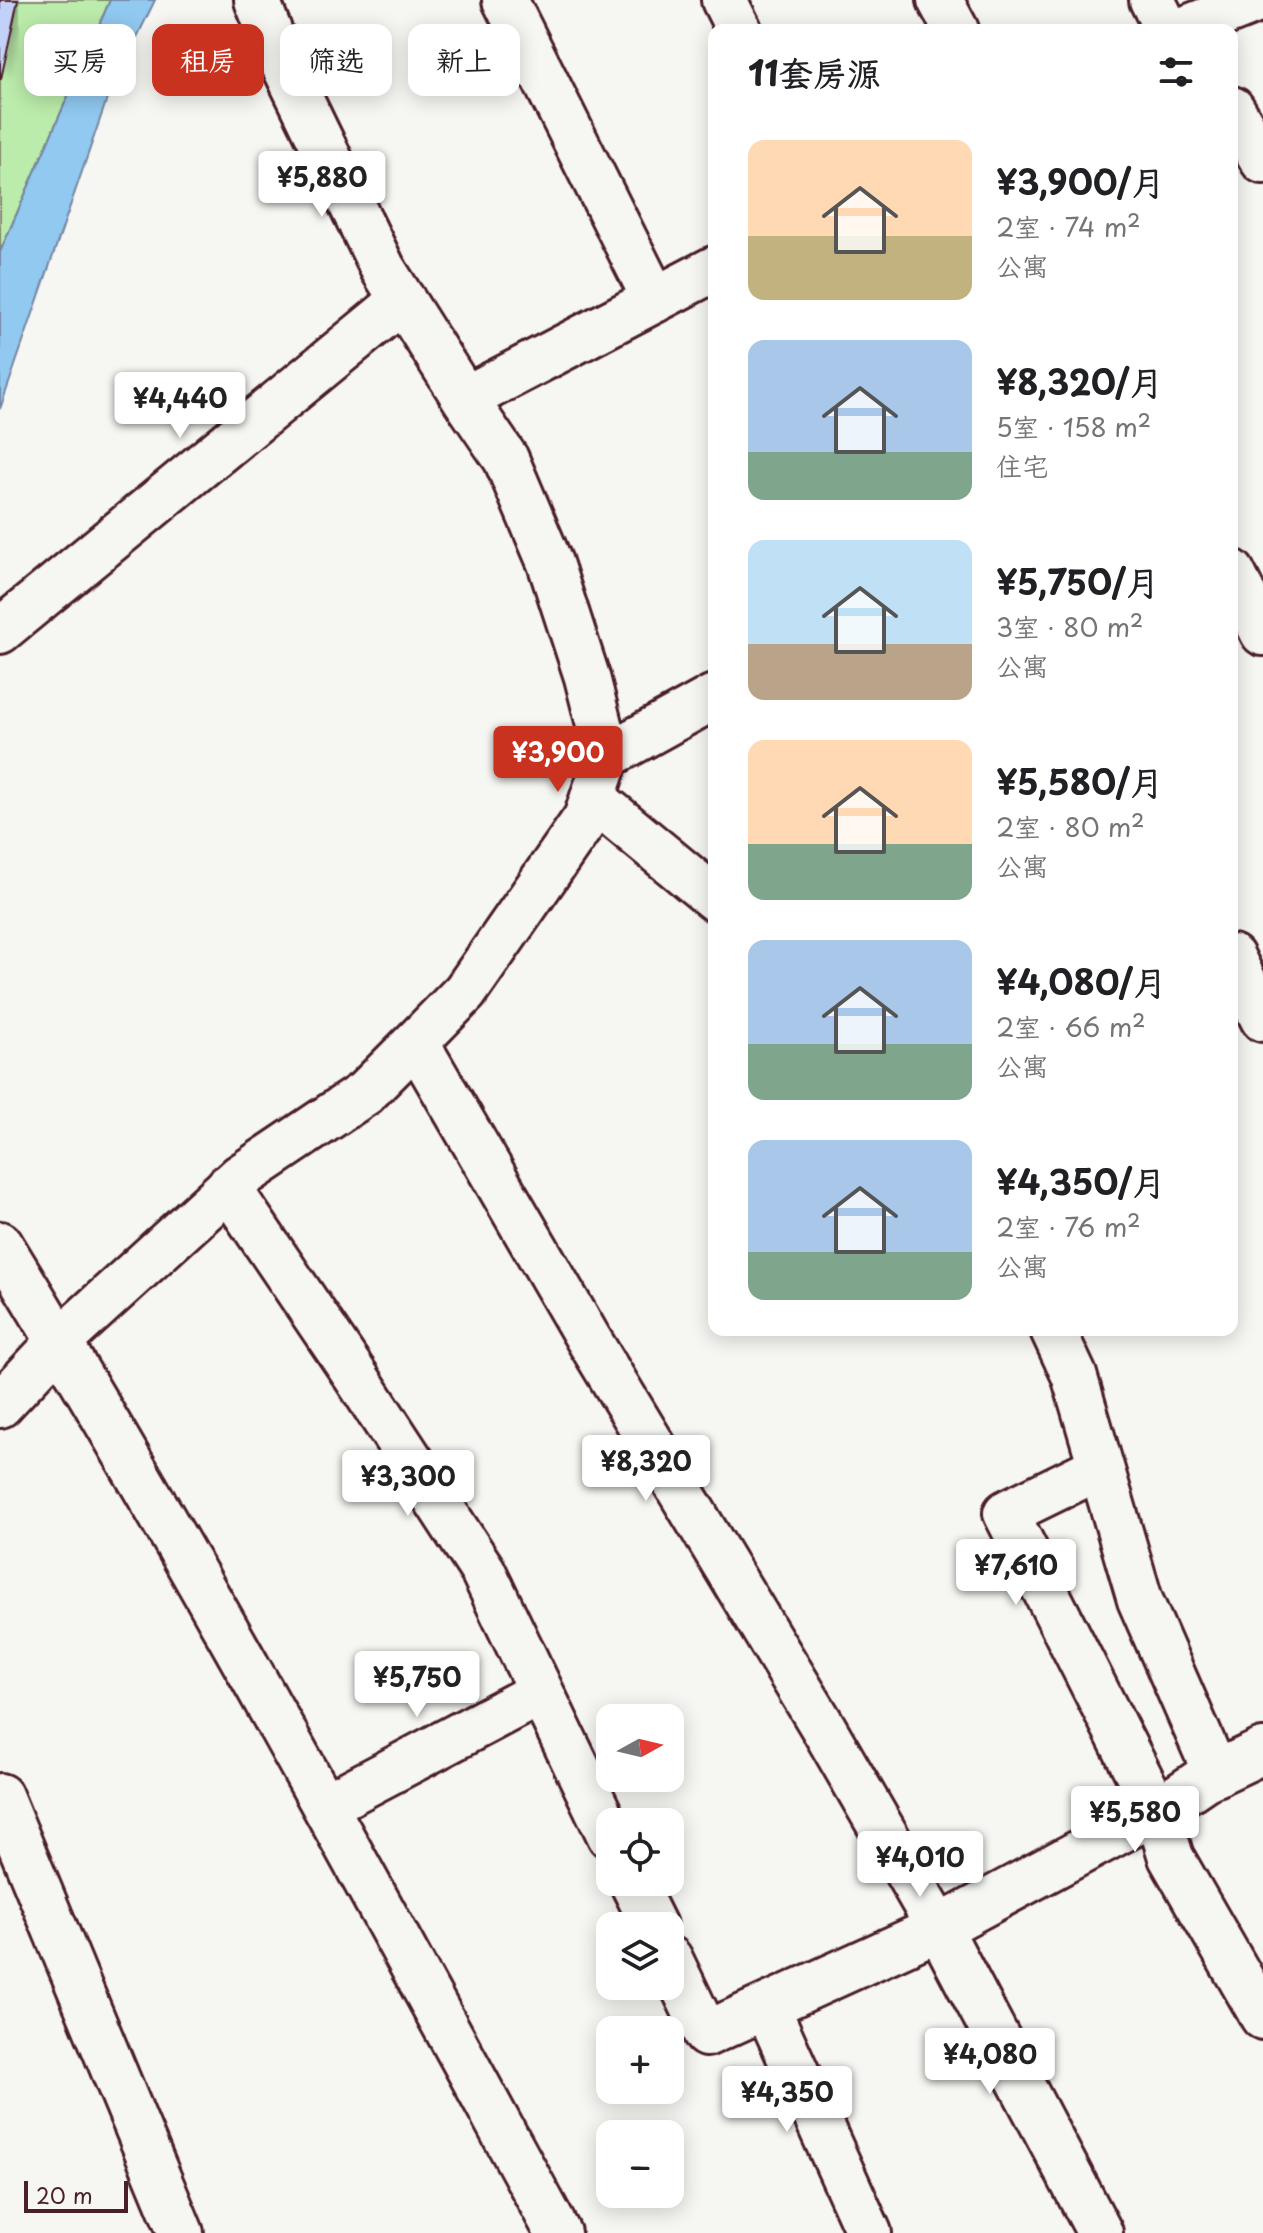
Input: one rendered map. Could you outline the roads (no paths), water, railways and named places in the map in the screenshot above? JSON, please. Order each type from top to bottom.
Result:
[{"type":"street","points":[[0,1405],[60,1341],[228,1187],[365,1093],[465,992],[586,818],[607,756],[587,677],[550,563],[506,459],[383,269],[277,51],[257,0]]},
{"type":"street","points":[[505,0],[655,300]]},
{"type":"street","points":[[724,0],[736,24]]},
{"type":"street","points":[[940,0],[953,24]]},
{"type":"street","points":[[1152,0],[1164,24]]},
{"type":"street","points":[[1197,24],[1258,0]]},
{"type":"street","points":[[1238,119],[1263,161]]},
{"type":"street","points":[[465,399],[655,300],[708,284]]},
{"type":"street","points":[[0,631],[403,300]]},
{"type":"street","points":[[1238,584],[1263,633]]},
{"type":"street","points":[[607,756],[708,700]]},
{"type":"street","points":[[593,798],[708,893]]},
{"type":"street","points":[[1238,969],[1263,1019]]},
{"type":"street","points":[[416,1042],[589,1340],[815,1714],[939,1928],[1100,2233]]},
{"type":"street","points":[[228,1187],[483,1571],[597,1808]]},
{"type":"street","points":[[0,1244],[60,1341],[325,1806],[558,2233]]},
{"type":"street","points":[[1056,1336],[1074,1375],[1140,1600],[1216,1774]]},
{"type":"street","points":[[1100,1467],[1006,1513],[1157,1811],[1171,1857],[1263,2017]]},
{"type":"street","points":[[325,1806],[541,1692]]},
{"type":"street","points":[[684,1988],[706,2034],[939,1928],[1263,1751]]},
{"type":"street","points":[[0,1796],[181,2233]]},
{"type":"street","points":[[767,2007],[869,2233]]},
{"type":"water","points":[[110,0],[155,0],[136,39],[136,24],[100,24]]},
{"type":"water","points":[[68,96],[108,96],[0,409],[0,252]]}]
